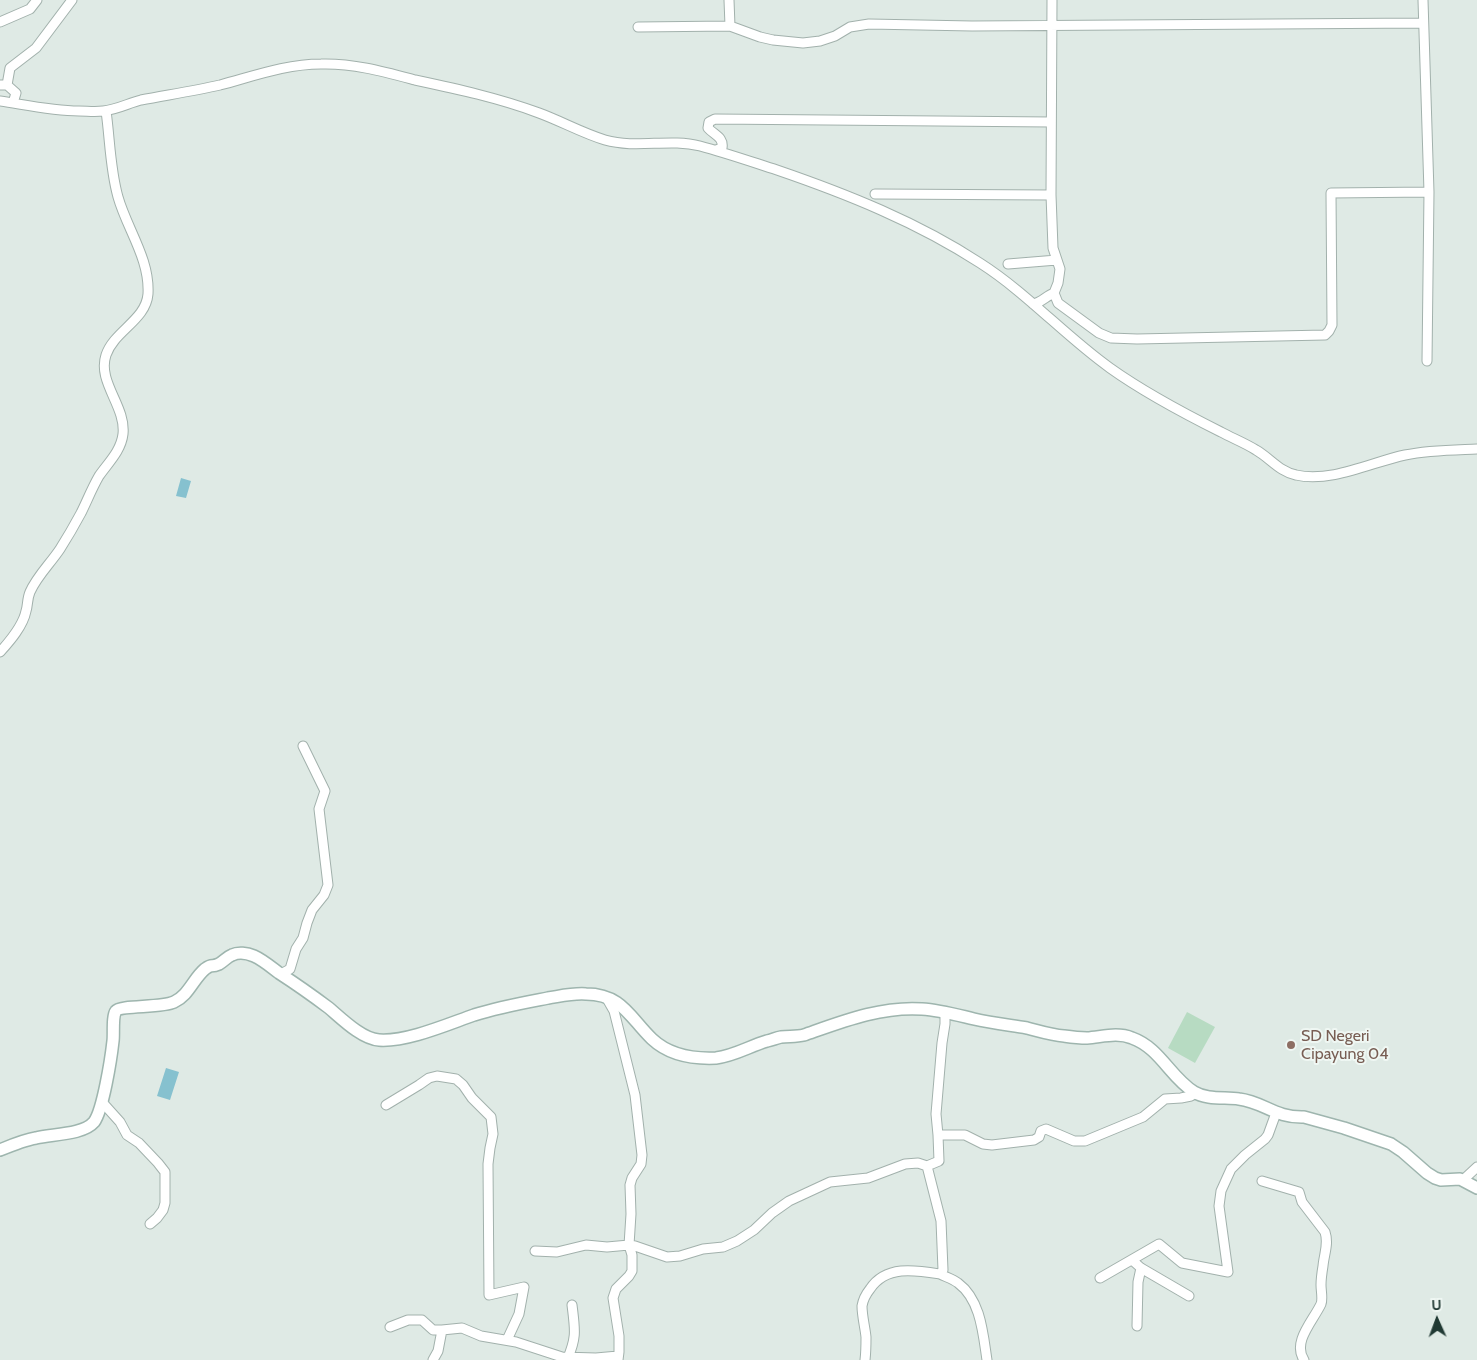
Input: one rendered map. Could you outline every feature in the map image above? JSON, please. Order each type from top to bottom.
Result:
[{"type":"street","points":[[0,22],[30,9],[37,0]]},
{"type":"street","points":[[13,103],[16,93],[3,85],[10,68],[36,48],[72,0]]},
{"type":"street","points":[[729,0],[730,26]]},
{"type":"street","points":[[1052,0],[1051,195],[1054,248],[1060,269],[1054,293],[1058,303],[1099,333],[1111,338],[1137,339],[1325,334],[1330,331],[1332,325],[1331,193],[1429,192]]},
{"type":"street","points":[[1423,0],[1429,192],[1427,361]]},
{"type":"street","points":[[638,28],[730,26],[760,37],[803,43],[820,42],[850,27],[869,24],[972,26],[1423,23]]},
{"type":"street","points":[[0,101],[65,111],[106,111],[140,101],[218,85],[278,68],[331,64],[376,70],[486,97],[538,112],[590,135],[610,141],[642,144],[684,143],[716,150],[805,180],[893,216],[938,239],[981,264],[1033,304],[1069,336],[1122,376],[1162,401],[1258,451],[1290,474],[1322,476],[1412,453],[1477,449]]},
{"type":"street","points":[[0,652],[23,621],[29,593],[38,576],[60,549],[99,476],[118,449],[122,435],[122,415],[105,376],[104,363],[114,341],[144,310],[148,288],[143,262],[118,197],[106,111]]},
{"type":"street","points":[[716,150],[722,148],[723,145],[720,138],[708,128],[709,122],[715,120],[1051,122]]},
{"type":"street","points":[[875,194],[1051,195]]},
{"type":"street","points":[[1008,264],[1057,260]]},
{"type":"street","points":[[1033,304],[1039,303],[1054,293]]},
{"type":"street","points":[[281,974],[290,969],[296,949],[304,938],[312,910],[328,885],[318,809],[326,791],[303,746]]},
{"type":"street","points":[[0,1150],[28,1140],[70,1133],[86,1128],[95,1121],[102,1102],[113,1042],[114,1016],[118,1008],[154,1007],[176,1002],[187,993],[208,967],[220,963],[232,954],[240,953],[256,957],[327,1006],[349,1025],[375,1040],[398,1039],[426,1032],[506,1005],[565,995],[586,994],[615,1000],[623,1006],[651,1038],[666,1049],[678,1054],[705,1058],[727,1056],[784,1036],[799,1036],[884,1011],[920,1009],[945,1012],[1062,1036],[1084,1038],[1114,1035],[1130,1037],[1149,1047],[1195,1093],[1207,1097],[1247,1100],[1276,1113],[1320,1121],[1387,1142],[1404,1152],[1435,1178],[1441,1180],[1462,1180],[1477,1188]]},
{"type":"street","points":[[390,1327],[408,1320],[422,1320],[433,1330],[462,1328],[481,1336],[497,1340],[508,1340],[567,1359],[618,1358],[620,1352],[619,1336],[613,1298],[616,1289],[632,1271],[632,1255],[629,1245],[630,1184],[641,1164],[642,1156],[635,1095],[614,1011],[606,997]]},
{"type":"street","points":[[535,1251],[557,1252],[586,1245],[607,1247],[629,1245],[671,1257],[703,1249],[723,1247],[749,1234],[772,1213],[789,1201],[830,1182],[868,1178],[905,1164],[918,1163],[927,1166],[939,1160],[936,1114],[945,1012]]},
{"type":"street","points":[[386,1105],[419,1086],[428,1078],[437,1076],[456,1079],[491,1117],[493,1134],[488,1164],[489,1295],[524,1287],[519,1314],[508,1340]]},
{"type":"street","points":[[938,1135],[965,1136],[983,1144],[992,1145],[1034,1140],[1039,1137],[1041,1131],[1046,1129],[1074,1141],[1085,1141],[1142,1117],[1165,1099],[1191,1096],[1195,1093]]},
{"type":"street","points":[[102,1102],[120,1122],[127,1135],[139,1143],[165,1172],[162,1210],[158,1218],[150,1224]]},
{"type":"street","points":[[1100,1278],[1159,1244],[1182,1263],[1228,1272],[1220,1213],[1221,1190],[1231,1169],[1245,1154],[1268,1135],[1276,1113]]},
{"type":"street","points":[[927,1166],[941,1221],[944,1267],[940,1274]]},
{"type":"street","points":[[1462,1180],[1477,1167]]},
{"type":"street","points":[[1262,1181],[1299,1192],[1302,1202],[1327,1237],[1328,1242],[1322,1267],[1321,1304],[1312,1318],[1300,1345],[1300,1354],[1304,1360]]},
{"type":"street","points":[[1132,1260],[1141,1268],[1189,1296]]},
{"type":"street","points":[[1137,1326],[1138,1282],[1141,1268]]},
{"type":"street","points":[[865,1360],[866,1336],[862,1307],[865,1295],[873,1284],[887,1274],[902,1270],[940,1274],[956,1281],[966,1291],[978,1312],[987,1360]]},
{"type":"street","points":[[567,1359],[576,1330],[572,1306]]},
{"type":"street","points":[[433,1360],[438,1352],[442,1330]]},
{"type":"green space","points":[[1187,1012],[1215,1027],[1195,1063],[1168,1048]]},
{"type":"water","points":[[181,478],[191,481],[186,498],[176,496]]},
{"type":"water","points":[[166,1068],[179,1072],[170,1100],[157,1096]]},
{"type":"place","name":"SD Negeri Cipayung 04","points":[[1291,1045]]}]
